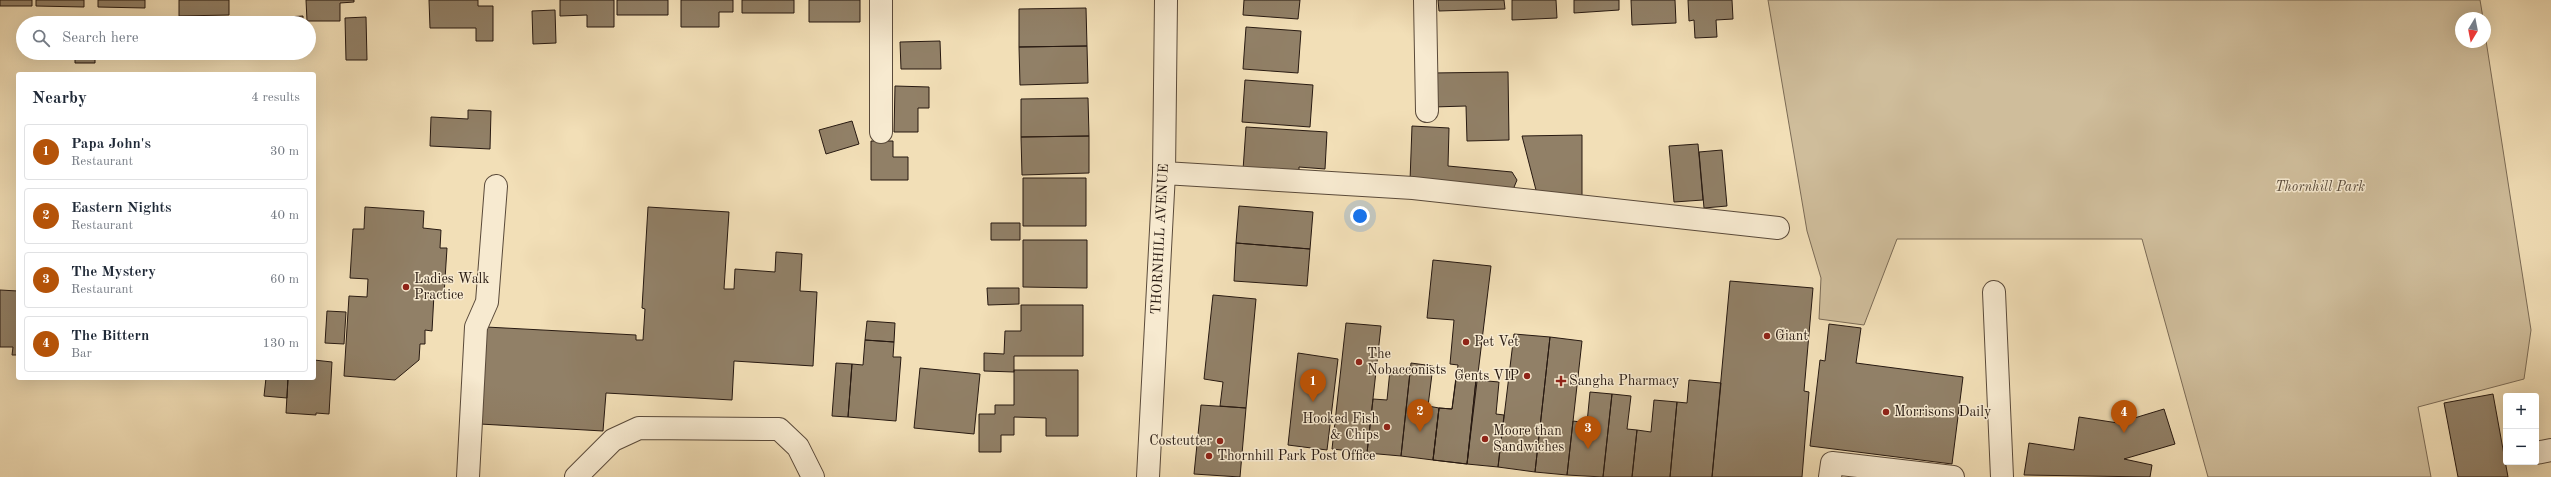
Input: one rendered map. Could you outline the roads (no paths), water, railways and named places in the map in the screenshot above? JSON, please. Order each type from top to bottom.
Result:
[{"type":"street","points":[[881,0],[881,132]]},
{"type":"street","name":"THORNHILL AVENUE","points":[[1148,477],[1164,173],[1166,0]]},
{"type":"street","points":[[1425,0],[1427,111]]},
{"type":"street","points":[[1164,173],[1413,188],[1778,228]]},
{"type":"street","points":[[468,477],[476,327],[487,302],[496,186]]},
{"type":"street","points":[[1994,292],[2002,477]]},
{"type":"street","points":[[576,477],[613,440],[639,428],[779,429],[798,447],[813,477]]},
{"type":"street","points":[[2539,452],[2551,450]]},
{"type":"street","points":[[1830,477],[1832,463],[1953,477]]},
{"type":"place","name":"Ladies Walk Practice","points":[[406,287]]},
{"type":"place","name":"Giant","points":[[1767,336]]},
{"type":"place","name":"Pet Vet","points":[[1466,342]]},
{"type":"place","name":"The Nobacconists","points":[[1359,362]]},
{"type":"place","name":"Gents VIP","points":[[1527,376]]},
{"type":"place","name":"Sangha Pharmacy","points":[[1561,381]]},
{"type":"place","name":"Papa John's","points":[[1313,402]]},
{"type":"place","name":"Morrisons Daily","points":[[1886,412]]},
{"type":"place","name":"Hooked Fish & Chips","points":[[1387,427]]},
{"type":"place","name":"Eastern Nights","points":[[1420,432]]},
{"type":"place","name":"The Bittern","points":[[2124,433]]},
{"type":"place","name":"Moore than Sandwiches","points":[[1485,439]]},
{"type":"place","name":"Costcutter","points":[[1220,441]]},
{"type":"place","name":"The Mystery","points":[[1588,449]]},
{"type":"place","name":"Thornhill Park Post Office","points":[[1209,456]]},
{"type":"park label","name":"Thornhill Park","points":[[2320,187]]}]
